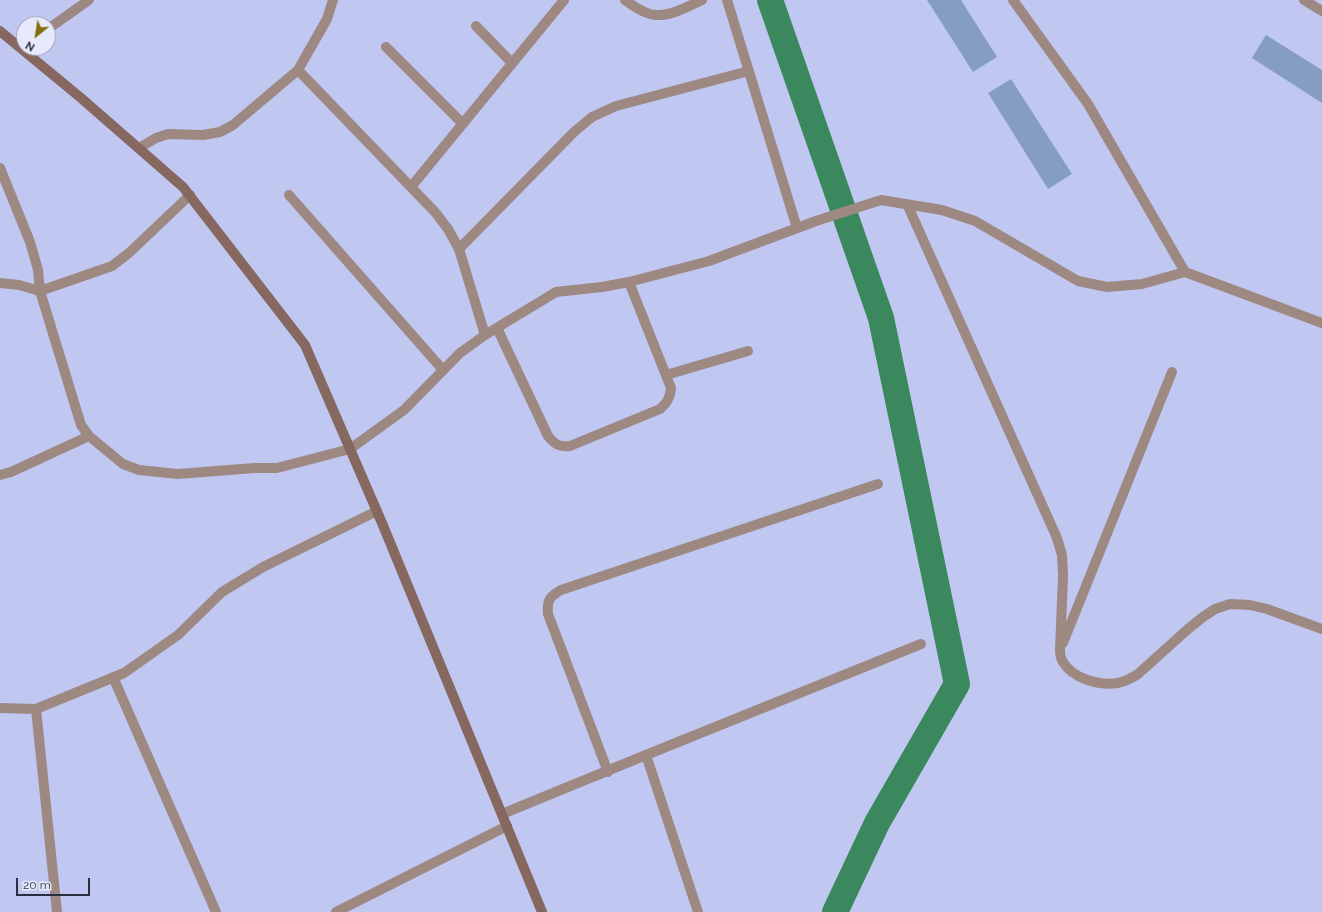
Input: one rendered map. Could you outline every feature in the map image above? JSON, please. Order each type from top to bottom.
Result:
[{"type":"street","points":[[56,23],[89,0]]},
{"type":"street","points":[[139,148],[156,138],[168,134],[203,135],[220,132],[233,125],[298,70],[327,19],[332,0]]},
{"type":"street","points":[[411,187],[564,0]]},
{"type":"street","points":[[625,0],[642,10],[656,15],[675,12],[702,0]]},
{"type":"street","points":[[727,0],[797,228]]},
{"type":"street","points":[[1013,0],[1088,104],[1185,272]]},
{"type":"street","points":[[1304,0],[1322,12]]},
{"type":"street","points":[[476,26],[512,63]]},
{"type":"street","points":[[0,31],[16,43]]},
{"type":"street","points":[[386,47],[463,124]]},
{"type":"street","points":[[32,56],[183,187],[305,345],[377,511],[542,912]]},
{"type":"street","points":[[298,70],[435,212],[448,229],[459,249],[485,335]]},
{"type":"street","points":[[459,249],[574,132],[592,117],[616,106],[749,71]]},
{"type":"street","points":[[0,168],[30,242],[38,270],[40,291],[81,425],[89,436],[123,464],[139,470],[178,474],[254,468],[277,468],[350,449],[404,410],[460,353],[485,335],[556,292],[602,287],[628,282],[709,261],[816,221],[881,200],[942,210],[974,221],[1078,281],[1107,287],[1142,284],[1185,272],[1322,323]]},
{"type":"street","points":[[0,282],[19,285],[40,291],[112,266],[129,253],[190,195]]},
{"type":"street","points":[[289,195],[443,370]]},
{"type":"street","points":[[907,204],[1057,538],[1062,555],[1063,575],[1060,650],[1062,661],[1069,672],[1079,677],[1101,683],[1117,683],[1129,680],[1138,674],[1203,617],[1215,609],[1230,604],[1250,605],[1267,609],[1322,629]]},
{"type":"street","points":[[497,328],[548,436],[553,443],[561,446],[570,446],[660,409],[670,397],[671,388],[628,282]]},
{"type":"street","points":[[666,375],[748,351]]},
{"type":"street","points":[[1060,650],[1172,372]]},
{"type":"street","points":[[0,474],[11,472],[89,436]]},
{"type":"street","points":[[608,772],[548,614],[547,604],[551,596],[561,590],[878,484]]},
{"type":"street","points":[[0,708],[36,709],[124,673],[178,635],[222,592],[263,566],[377,511]]},
{"type":"street","points":[[502,814],[921,644]]},
{"type":"street","points":[[113,677],[216,912]]},
{"type":"street","points":[[36,709],[57,912]]},
{"type":"street","points":[[646,755],[698,912]]},
{"type":"street","points":[[336,912],[507,826]]},
{"type":"building","points":[[927,0],[961,0],[997,57],[973,72]]},
{"type":"building","points":[[1266,35],[1322,70],[1322,103],[1252,58]]},
{"type":"building","points":[[1011,79],[1072,174],[1048,189],[988,93]]},
{"type":"waterway","points":[[770,0],[881,318],[957,684],[877,823],[835,912]]}]
